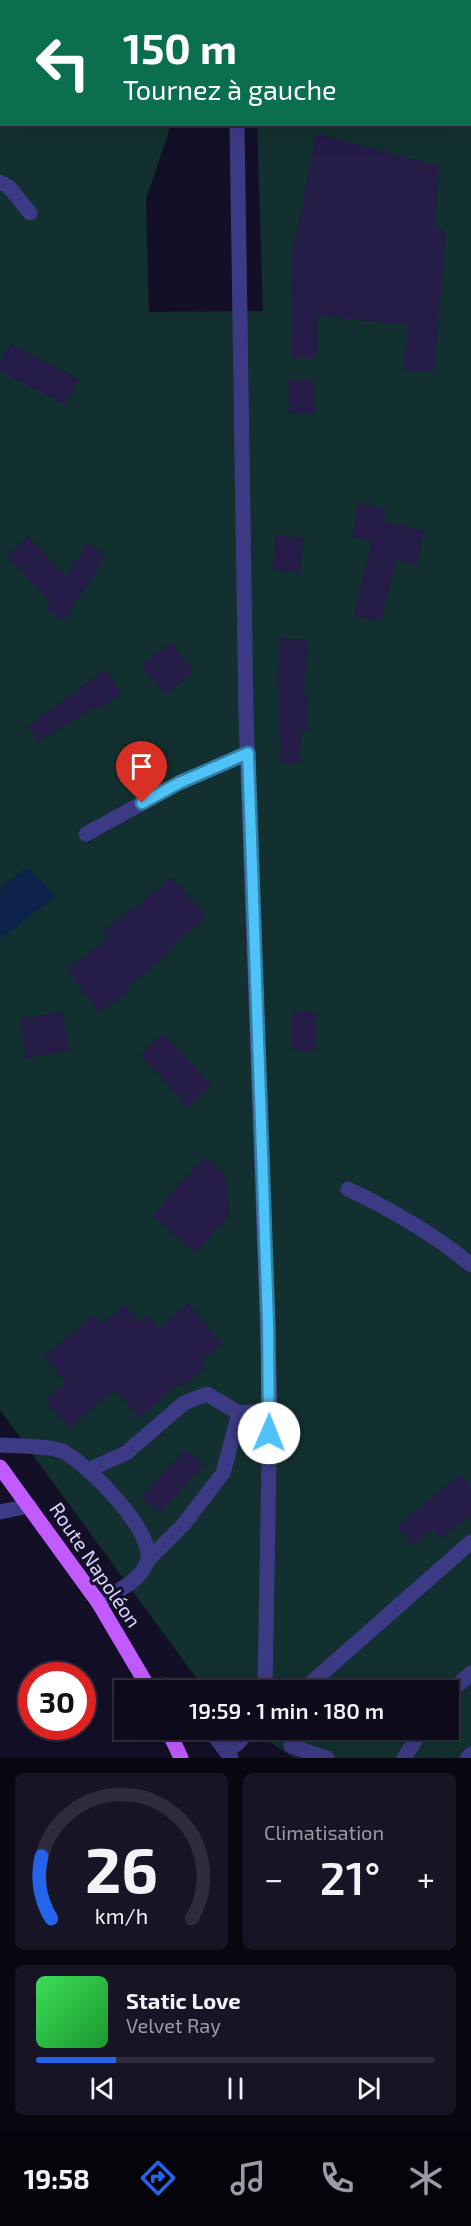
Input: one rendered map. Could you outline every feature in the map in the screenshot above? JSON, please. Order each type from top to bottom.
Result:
[{"type":"main road","name":"Route Napoléon","points":[[0,1467],[98,1602],[144,1680]]},
{"type":"main road","points":[[173,1740],[181,1758]]},
{"type":"street","points":[[237,126],[248,753],[270,1410],[265,1680]]},
{"type":"street","points":[[0,182],[9,187],[30,213]]},
{"type":"street","points":[[86,834],[179,783],[248,753]]},
{"type":"street","points":[[348,1189],[393,1210],[471,1265]]},
{"type":"street","points":[[87,1470],[126,1453],[184,1403],[207,1394],[239,1413],[270,1410]]},
{"type":"street","points":[[98,1602],[140,1575],[148,1560],[184,1524],[223,1473],[239,1413]]},
{"type":"street","points":[[0,1445],[63,1451],[99,1479],[133,1520],[145,1542],[148,1560]]},
{"type":"street","points":[[0,1512],[29,1506]]},
{"type":"street","points":[[314,1680],[471,1542]]},
{"type":"street","points":[[459,1684],[471,1673]]},
{"type":"street","points":[[218,1740],[229,1754],[240,1740]]},
{"type":"street","points":[[404,1758],[416,1740]]},
{"type":"street","points":[[291,1746],[327,1758]]},
{"type":"street","points":[[467,1758],[471,1754]]},
{"type":"green space","points":[[0,126],[171,126],[146,199],[149,312],[263,311],[257,126],[471,126],[471,1758],[294,1758],[267,1740],[459,1740],[459,1680],[198,1680],[0,1410]]},
{"type":"water","points":[[28,867],[56,896],[0,939],[0,888]]},
{"type":"building","points":[[315,133],[439,166],[435,229],[446,230],[434,372],[404,370],[408,325],[318,316],[318,357],[292,357],[292,321],[294,321],[292,254],[310,169]]},
{"type":"building","points":[[11,344],[79,379],[65,405],[0,371],[0,360]]},
{"type":"building","points":[[288,380],[314,380],[315,413],[289,414]]},
{"type":"building","points":[[359,503],[386,508],[384,522],[424,530],[417,565],[396,560],[381,622],[354,615],[372,541],[353,537]]},
{"type":"building","points":[[276,535],[303,538],[300,573],[272,570]]},
{"type":"building","points":[[28,536],[66,577],[87,543],[106,556],[64,621],[46,609],[50,602],[7,556]]},
{"type":"building","points":[[280,638],[308,640],[304,696],[307,696],[308,731],[301,731],[299,763],[281,763],[278,673]]},
{"type":"building","points":[[171,642],[194,672],[164,695],[141,666]]},
{"type":"building","points":[[105,670],[122,693],[99,709],[97,706],[38,742],[28,726]]},
{"type":"building","points":[[171,877],[206,917],[167,951],[169,953],[128,986],[131,989],[99,1013],[67,969],[109,938],[103,931],[133,908],[135,910]]},
{"type":"building","points":[[292,1011],[316,1012],[316,1051],[292,1050]]},
{"type":"building","points":[[63,1012],[69,1051],[26,1058],[20,1019]]},
{"type":"building","points":[[163,1033],[212,1085],[189,1108],[141,1055]]},
{"type":"building","points":[[205,1156],[225,1174],[230,1214],[196,1253],[153,1216]]},
{"type":"building","points":[[188,1303],[222,1343],[201,1361],[206,1366],[182,1387],[179,1384],[140,1418],[114,1389],[69,1428],[45,1400],[66,1382],[44,1357],[94,1315],[102,1324],[125,1305],[140,1322],[148,1316],[159,1328]]},
{"type":"building","points":[[186,1449],[204,1465],[160,1513],[142,1497]]},
{"type":"building","points":[[461,1474],[471,1487],[471,1515],[441,1539],[433,1529],[413,1546],[397,1526]]},
{"type":"route","points":[[142,803],[179,783],[248,753],[268,1323],[269,1433]]}]
